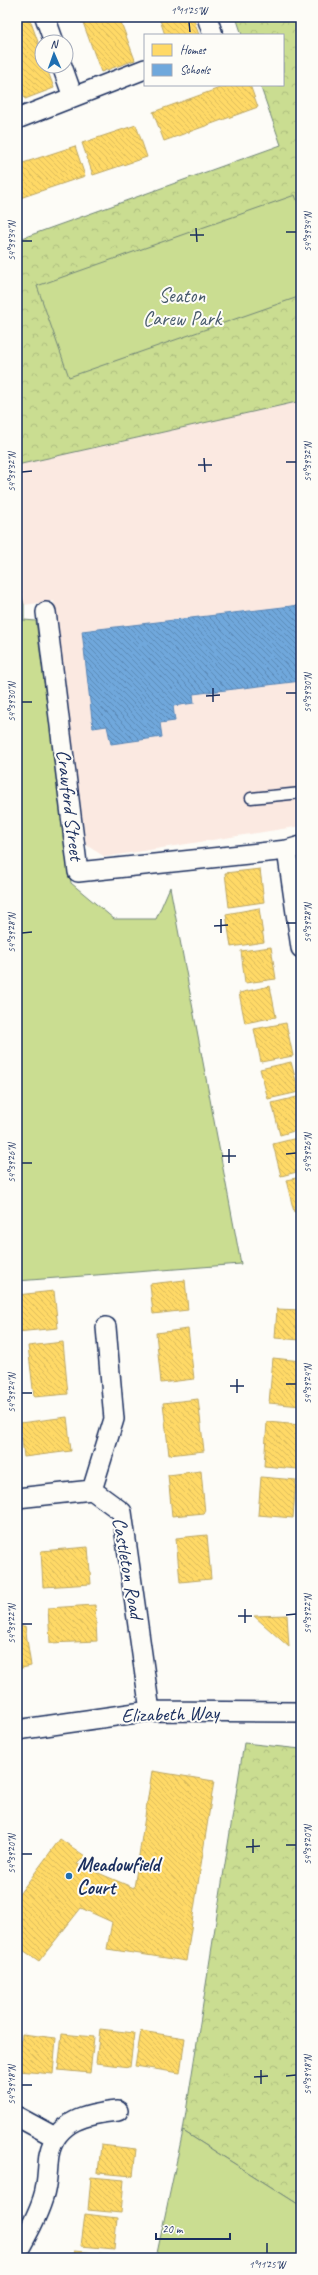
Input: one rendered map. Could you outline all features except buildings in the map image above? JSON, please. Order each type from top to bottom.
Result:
[{"type":"street","points":[[45,17],[51,34]]},
{"type":"street","points":[[207,17],[213,34]]},
{"type":"street","points":[[17,119],[144,69]]},
{"type":"street","points":[[65,74],[73,97]]},
{"type":"street","name":"Crawford Street","points":[[46,612],[78,872],[294,848]]},
{"type":"street","points":[[294,848],[301,948]]},
{"type":"street","points":[[17,1498],[92,1490],[114,1419],[106,1327]]},
{"type":"street","name":"Castleton Road","points":[[92,1490],[122,1512],[150,1711]]},
{"type":"street","name":"Elizabeth Way","points":[[17,1730],[150,1711],[301,1712]]},
{"type":"street","points":[[17,2253],[44,2196],[50,2154],[56,2137],[69,2125],[89,2114],[118,2111]]},
{"type":"street","points":[[18,2117],[56,2137]]},
{"type":"lane","points":[[251,798],[301,793]]},
{"type":"shaded area","points":[[301,401],[301,826],[105,857],[86,845],[54,601],[24,605],[17,577],[17,465]]},
{"type":"green space","name":"Seaton Carew Park","points":[[236,17],[301,17],[301,401],[17,465],[17,240],[281,145],[260,86],[284,86],[284,34],[242,34]]},
{"type":"green space","points":[[295,195],[301,211],[301,296],[69,377],[37,286]]},
{"type":"green space","points":[[17,577],[24,605],[24,620],[17,622]]},
{"type":"green space","points":[[24,620],[36,621],[71,883],[114,919],[156,919],[170,887],[241,1264],[17,1281],[17,622]]},
{"type":"green space","points":[[244,1743],[301,1749],[301,2206],[183,2131]]},
{"type":"green space","points":[[183,2131],[301,2206],[301,2258],[156,2258]]},
{"type":"place","name":"Meadowfield Court","points":[[69,1876]]}]
